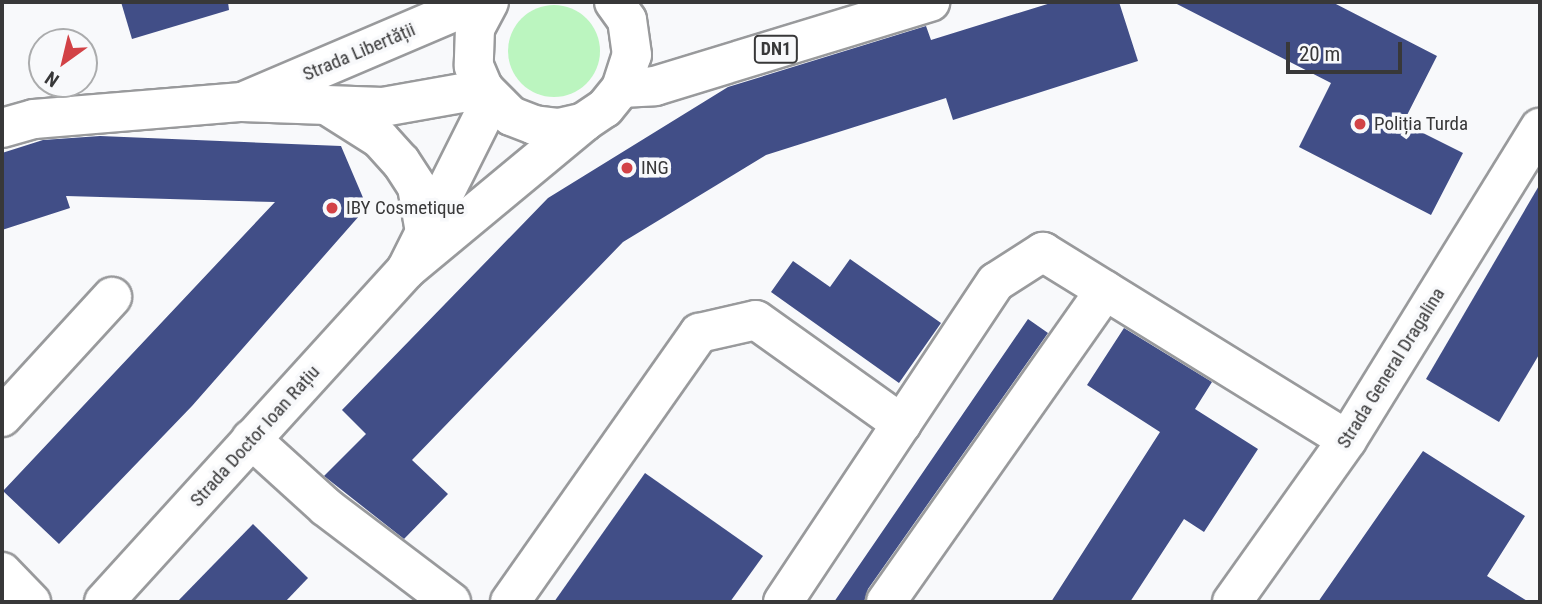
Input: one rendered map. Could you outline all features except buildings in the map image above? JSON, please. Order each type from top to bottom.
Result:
[{"type":"main road","name":"Strada Libertății","points":[[242,102],[477,2]]},
{"type":"main road","points":[[489,2],[475,28],[474,66],[488,94],[511,116],[534,125],[559,128],[584,122]]},
{"type":"main road","points":[[614,2],[627,20],[632,55],[621,88]]},
{"type":"main road","name":"DN1","points":[[621,88],[655,86],[930,2]]},
{"type":"main road","name":"Strada Doctor Ioan Rațiu","points":[[104,602],[406,270],[584,122],[605,108],[621,88]]},
{"type":"main road","name":"Strada Libertății","points":[[2,128],[34,119],[242,102],[331,108],[383,107],[488,94]]},
{"type":"main road","name":"Strada Doctor Ioan Rațiu","points":[[406,270],[488,94]]},
{"type":"main road","points":[[331,108],[380,139],[401,162],[417,187],[425,232]]},
{"type":"main road","name":"Strada General Dragalina","points":[[1232,602],[1347,440],[1540,128]]},
{"type":"main road","points":[[783,602],[996,282],[1043,252],[1347,440]]},
{"type":"main road","points":[[886,602],[1105,290]]},
{"type":"main road","points":[[2,417],[112,297]]},
{"type":"main road","points":[[510,602],[699,332],[756,320],[902,424]]},
{"type":"main road","points":[[251,439],[326,507],[451,602]]},
{"type":"main road","points":[[2,572],[31,602]]},
{"type":"green space","points":[[554,5],[572,8],[587,18],[597,33],[600,51],[597,69],[587,84],[572,94],[554,97],[536,94],[521,84],[511,69],[508,51],[511,33],[521,18],[536,8]]},
{"type":"place","name":"Poliția Turda","points":[[1360,124]]},
{"type":"place","name":"ING","points":[[627,168]]},
{"type":"place","name":"IBY Cosmetique","points":[[332,208]]}]
